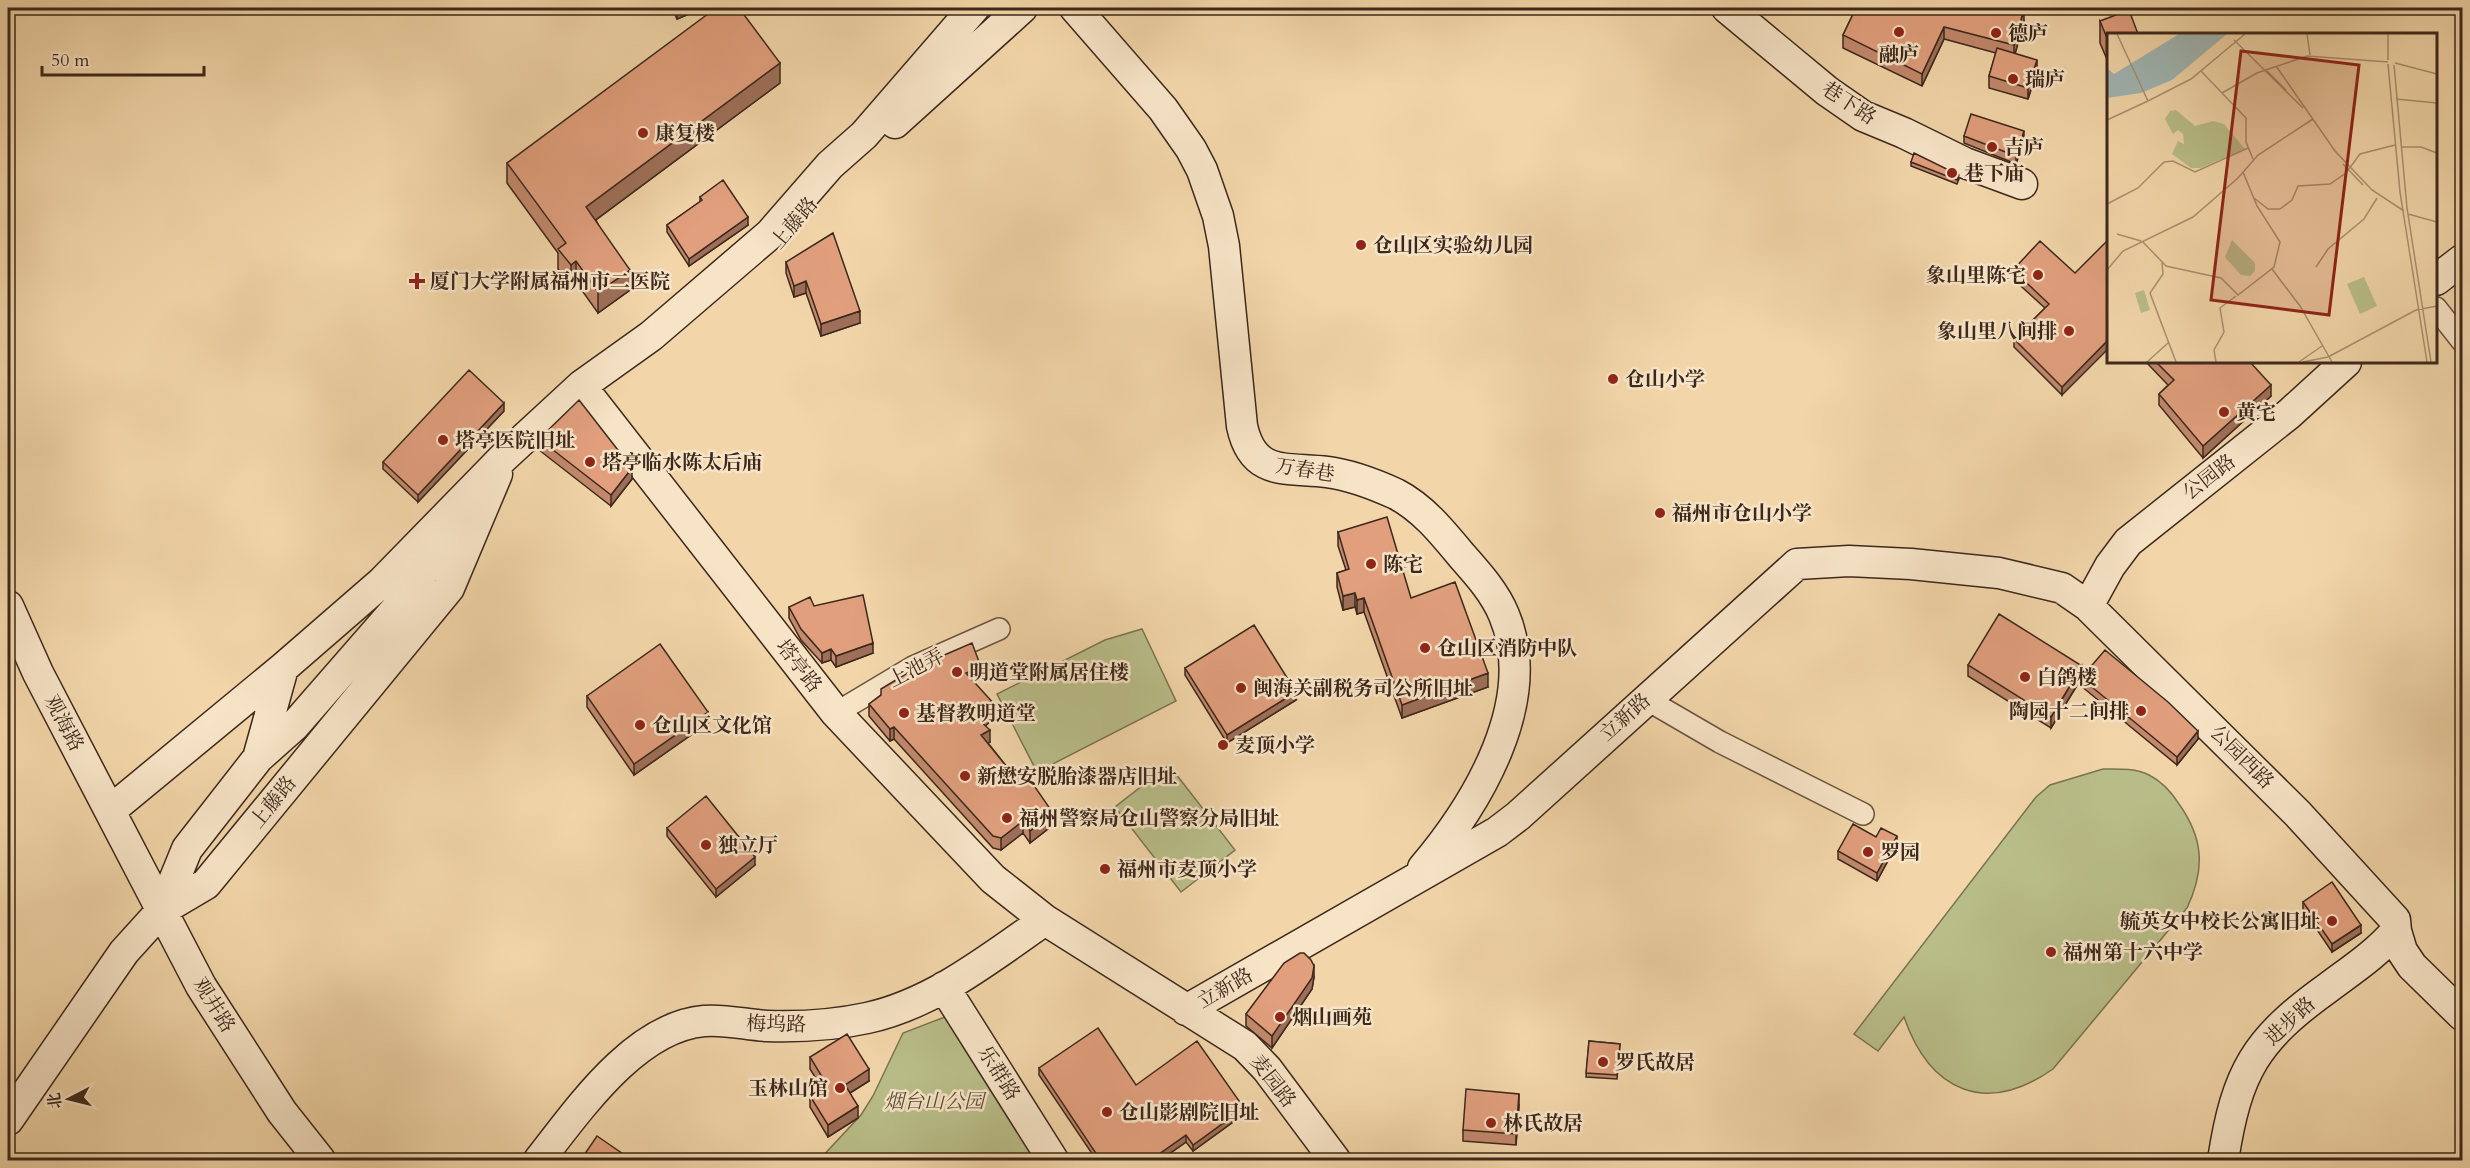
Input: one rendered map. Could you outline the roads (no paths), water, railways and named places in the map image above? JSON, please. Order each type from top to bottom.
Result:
[{"type":"street","points":[[111,810],[283,668],[382,582],[504,458],[581,386],[651,336],[770,234],[830,165],[864,135],[974,8]]},
{"type":"street","name":"上藤路","points":[[581,386],[607,389],[615,385],[735,279],[781,243],[808,202],[1022,8]]},
{"type":"street","name":"万春巷","points":[[1075,8],[1163,109],[1191,149],[1202,170],[1218,216],[1224,246],[1242,426],[1245,443],[1254,456],[1269,466],[1286,471],[1343,475],[1368,482],[1399,496],[1437,526],[1482,579],[1505,616],[1512,639],[1515,675],[1506,728],[1475,794],[1435,854],[1413,881]]},
{"type":"street","name":"巷下路","points":[[1727,8],[1820,85],[1863,116],[1965,163],[2022,183]]},
{"type":"street","points":[[2437,279],[2463,260]]},
{"type":"street","points":[[2437,309],[2463,341]]},
{"type":"street","name":"公园路","points":[[2088,606],[2110,566],[2128,542],[2289,414],[2345,363]]},
{"type":"street","name":"塔亭路","points":[[581,386],[836,713],[993,879],[1045,920]]},
{"type":"street","points":[[162,910],[186,849],[258,758],[295,725],[404,600],[504,458]]},
{"type":"street","name":"上藤路","points":[[8,1120],[124,952],[162,910],[206,884],[449,588],[504,458]]},
{"type":"street","name":"立新路","points":[[1186,1010],[1477,844],[1518,816],[1797,564],[1817,561],[1860,561],[1999,573],[2062,588],[2088,606]]},
{"type":"street","name":"观海路","points":[[8,606],[38,673],[125,838]]},
{"type":"street","name":"公园西路","points":[[2088,606],[2289,805],[2394,922]]},
{"type":"street","name":"上池弄","points":[[836,713],[913,667],[999,629]]},
{"type":"street","points":[[258,758],[283,668]]},
{"type":"street","points":[[1646,699],[1720,742],[1863,814]]},
{"type":"street","name":"观井路","points":[[125,838],[201,986],[282,1112],[320,1161]]},
{"type":"street","name":"梅坞路","points":[[539,1161],[581,1106],[619,1067],[648,1040],[667,1030],[705,1021],[768,1026],[811,1026],[851,1021],[902,1008],[944,987],[1045,920]]},
{"type":"street","name":"麦园路","points":[[1045,920],[1238,1041],[1256,1056],[1335,1161]]},
{"type":"street","points":[[2394,922],[2402,951],[2412,966],[2463,1015]]},
{"type":"street","name":"进步路","points":[[2223,1161],[2238,1091],[2256,1053],[2273,1032],[2299,1009],[2381,948],[2394,922]]},
{"type":"street","name":"乐群路","points":[[944,987],[1053,1161]]},
{"type":"place","name":"融庐","points":[[1899,32]]},
{"type":"place","name":"德庐","points":[[1996,33]]},
{"type":"place","name":"瑞庐","points":[[2013,79]]},
{"type":"place","name":"康复楼","points":[[643,133]]},
{"type":"place","name":"吉庐","points":[[1992,147]]},
{"type":"place","name":"巷下庙","points":[[1952,173]]},
{"type":"place","name":"仓山区实验幼儿园","points":[[1361,245]]},
{"type":"place","name":"象山里陈宅","points":[[2038,275]]},
{"type":"place","name":"厦门大学附属福州市二医院","points":[[417,281]]},
{"type":"place","name":"象山里八间排","points":[[2069,331]]},
{"type":"place","name":"仓山小学","points":[[1613,379]]},
{"type":"place","name":"黄宅","points":[[2224,412]]},
{"type":"place","name":"塔亭医院旧址","points":[[443,440]]},
{"type":"place","name":"塔亭临水陈太后庙","points":[[590,462]]},
{"type":"place","name":"福州市仓山小学","points":[[1660,513]]},
{"type":"place","name":"陈宅","points":[[1371,564]]},
{"type":"place","name":"仓山区消防中队","points":[[1425,648]]},
{"type":"place","name":"明道堂附属居住楼","points":[[957,672]]},
{"type":"place","name":"白鸽楼","points":[[2025,677]]},
{"type":"place","name":"闽海关副税务司公所旧址","points":[[1241,688]]},
{"type":"place","name":"陶园十二间排","points":[[2141,711]]},
{"type":"place","name":"基督教明道堂","points":[[904,713]]},
{"type":"place","name":"仓山区文化馆","points":[[640,725]]},
{"type":"place","name":"麦顶小学","points":[[1223,745]]},
{"type":"place","name":"新懋安脱胎漆器店旧址","points":[[965,776]]},
{"type":"place","name":"福州警察局仓山警察分局旧址","points":[[1007,818]]},
{"type":"place","name":"独立厅","points":[[706,845]]},
{"type":"place","name":"罗园","points":[[1868,852]]},
{"type":"place","name":"福州市麦顶小学","points":[[1105,869]]},
{"type":"place","name":"毓英女中校长公寓旧址","points":[[2332,921]]},
{"type":"place","name":"福州第十六中学","points":[[2051,952]]},
{"type":"place","name":"烟山画苑","points":[[1280,1017]]},
{"type":"place","name":"罗氏故居","points":[[1603,1062]]},
{"type":"place","name":"玉林山馆","points":[[840,1088]]},
{"type":"place","name":"仓山影剧院旧址","points":[[1107,1112]]},
{"type":"place","name":"林氏故居","points":[[1491,1123]]},
{"type":"park label","name":"烟台山公园","points":[[934,1101]]}]
